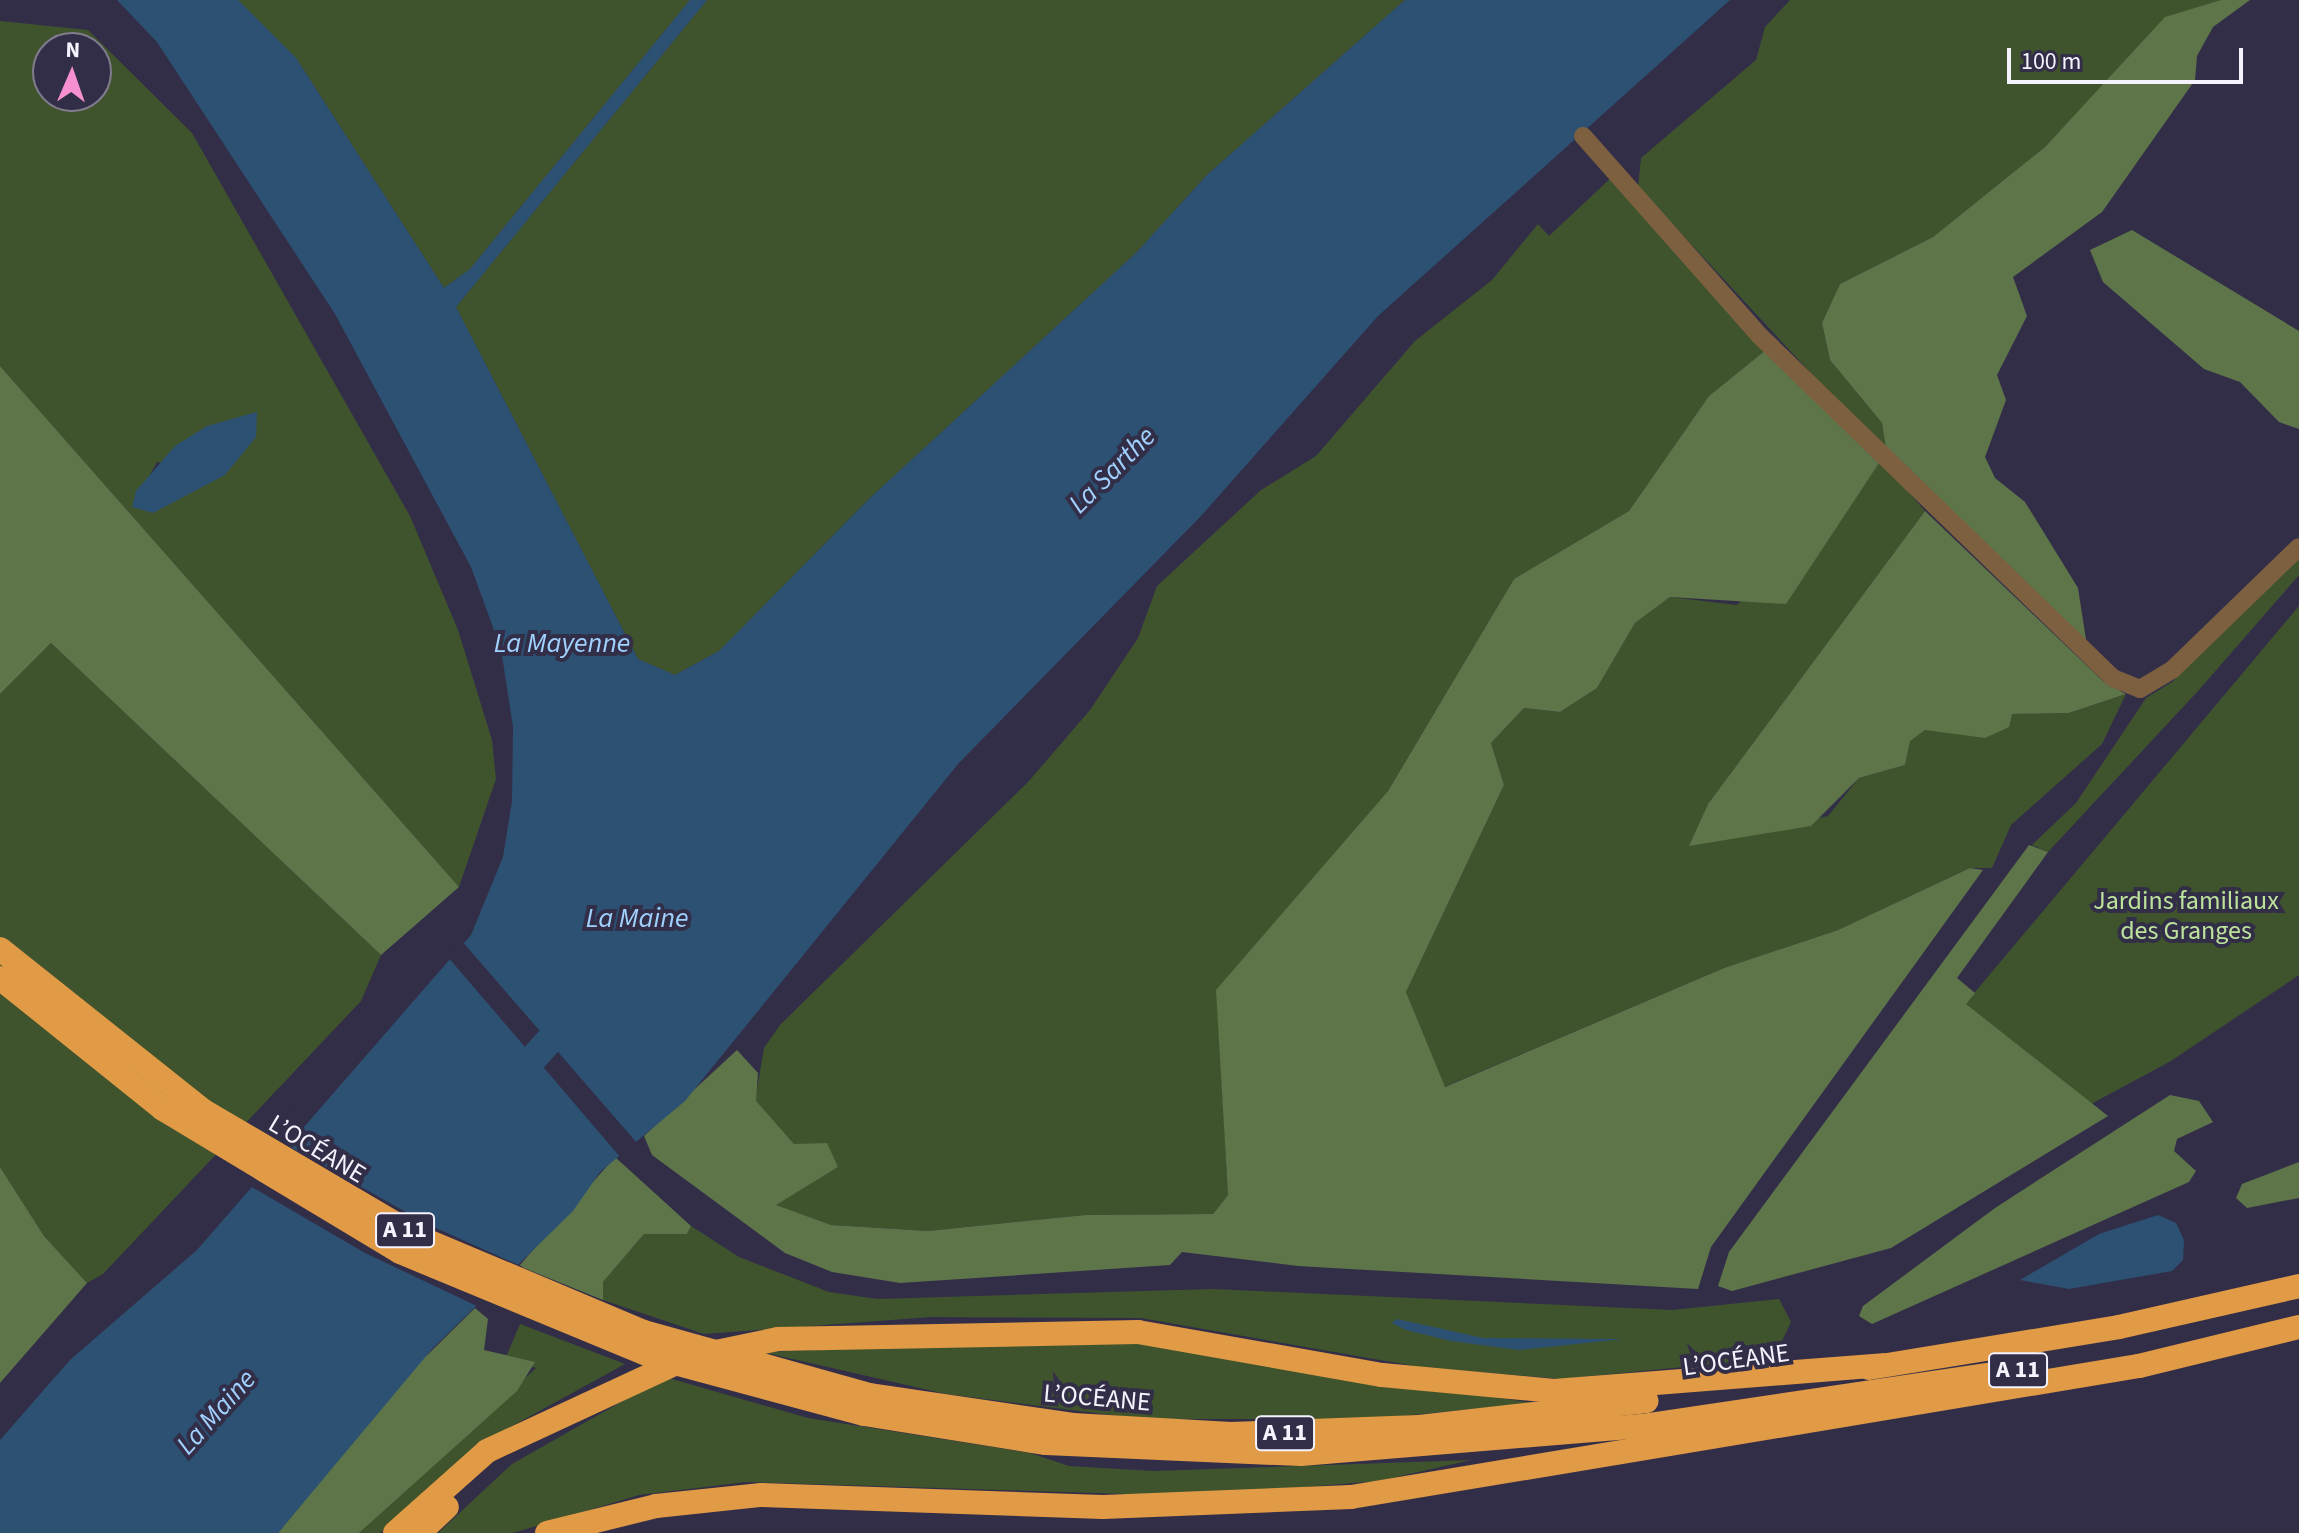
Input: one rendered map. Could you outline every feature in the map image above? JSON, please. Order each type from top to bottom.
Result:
[{"type":"highway","name":"L’OCÉANE","points":[[0,949],[204,1111],[418,1237],[644,1332],[867,1404],[1043,1422],[1231,1434],[1450,1424],[1710,1386],[1769,1384],[2119,1327],[2299,1286]]},
{"type":"highway","name":"L’OCÉANE","points":[[0,978],[163,1109],[400,1252],[656,1358],[1046,1443],[1234,1454],[1411,1449],[1642,1426],[2153,1348],[2299,1314]]},
{"type":"highway","points":[[547,1533],[627,1513],[776,1494],[1103,1507],[1284,1504],[1701,1440],[2139,1366],[2299,1327]]},
{"type":"highway","points":[[419,1533],[516,1443],[602,1394],[687,1358],[823,1335],[1138,1332],[1507,1390],[1710,1386],[1788,1368],[1883,1365]]},
{"type":"highway","points":[[395,1533],[487,1451],[516,1443]]},
{"type":"highway","points":[[593,1533],[627,1513]]},
{"type":"street","points":[[1583,136],[1760,336],[2113,678],[2140,689],[2173,669],[2299,547]]},
{"type":"green space","points":[[238,0],[690,0],[470,269],[444,288],[296,58]]},
{"type":"green space","points":[[707,0],[1405,0],[1207,175],[1136,253],[870,498],[719,651],[675,675],[638,659],[456,307]]},
{"type":"green space","points":[[1790,0],[2221,0],[2165,18],[2045,147],[1933,237],[1840,284],[1822,323],[1830,360],[1882,423],[1887,455],[1638,187],[1641,158],[1756,60],[1765,27]]},
{"type":"green space","points":[[2221,0],[2250,0],[2213,27],[2197,56],[2195,80],[2102,212],[2013,277],[2027,316],[1997,375],[2006,400],[1985,457],[1995,478],[2025,502],[2078,588],[2087,646],[1887,455],[1882,423],[1830,360],[1822,323],[1840,284],[1933,237],[2045,147],[2165,17]]},
{"type":"green space","points":[[0,21],[90,32],[32,32],[32,112],[112,112],[112,54],[192,133],[410,516],[458,630],[492,740],[496,779],[459,887],[0,366]],"holes":[[[157,462],[225,475],[132,507]]]},
{"type":"green space","points":[[1612,177],[1767,349],[1709,396],[1629,511],[1514,579],[1388,791],[1217,990],[1228,1195],[1213,1214],[1085,1215],[928,1231],[831,1225],[775,1205],[838,1167],[794,1144],[755,1101],[764,1048],[780,1025],[1029,781],[1090,710],[1138,638],[1157,586],[1261,490],[1316,456],[1415,341],[1492,280],[1538,224],[1549,236]]},
{"type":"green space","points":[[2132,230],[2299,331],[2299,429],[2279,422],[2240,382],[2204,369],[2103,282],[2090,250]]},
{"type":"green space","points":[[1767,349],[1881,460],[1786,604],[1670,597],[1635,623],[1597,688],[1560,712],[1524,708],[1491,743],[1504,785],[1406,992],[1445,1087],[1724,968],[1838,930],[1970,868],[1983,870],[1711,1247],[1698,1289],[1298,1266],[1182,1252],[1170,1265],[900,1283],[832,1272],[785,1253],[652,1155],[644,1136],[737,1050],[758,1073],[756,1101],[794,1144],[827,1143],[838,1167],[776,1205],[831,1225],[928,1231],[1085,1215],[1213,1214],[1228,1195],[1216,990],[1388,791],[1514,579],[1629,511],[1709,396]]},
{"type":"green space","points":[[0,366],[459,887],[381,955],[51,643],[0,694]]},
{"type":"green space","points":[[1881,460],[1925,511],[1708,804],[1690,845],[1828,816],[1859,778],[1905,765],[1909,741],[1925,730],[2012,714],[2069,713],[2126,694],[2102,744],[2011,825],[1992,868],[1970,868],[1838,930],[1724,968],[1444,1087],[1406,992],[1504,785],[1491,743],[1524,708],[1560,712],[1597,688],[1635,623],[1670,597],[1737,605]]},
{"type":"green space","points":[[1925,511],[2104,682],[2126,694],[2069,713],[2012,714],[2009,727],[1985,738],[1925,730],[1910,741],[1905,765],[1859,778],[1811,826],[1689,846],[1708,804]]},
{"type":"green space","points":[[2299,556],[2299,575],[2198,691],[2048,852],[2032,845],[2076,803],[2146,698],[2172,682]]},
{"type":"green space","name":"Jardins familiaux des Granges","points":[[2299,606],[2299,975],[2171,1061],[2091,1104],[1965,1004]]},
{"type":"green space","points":[[51,643],[381,955],[361,1001],[103,1274],[87,1283],[44,1236],[0,1167],[0,694]]},
{"type":"green space","points":[[2029,845],[2048,852],[1957,978],[1975,993],[1966,1004],[2108,1116],[1891,1248],[1732,1291],[1718,1286],[1729,1252]]},
{"type":"green space","points":[[2170,1095],[2199,1101],[2213,1122],[2177,1139],[2174,1151],[2196,1171],[2189,1182],[1872,1324],[1859,1316],[1863,1306],[1995,1208]]},
{"type":"green space","points":[[615,1157],[691,1226],[687,1234],[644,1234],[603,1282],[603,1300],[519,1266]]},
{"type":"green space","points":[[2299,1162],[2299,1198],[2247,1208],[2236,1198],[2242,1184]]},
{"type":"green space","points":[[0,1167],[44,1236],[87,1283],[0,1383]]},
{"type":"green space","points":[[691,1226],[739,1257],[829,1292],[877,1299],[1213,1289],[1672,1310],[1779,1299],[1791,1322],[1774,1358],[1561,1379],[1420,1367],[1141,1318],[931,1317],[704,1334],[603,1300],[603,1282],[644,1234],[687,1234]]},
{"type":"green space","points":[[475,1308],[488,1319],[484,1350],[535,1362],[517,1391],[359,1533],[278,1533],[410,1372]]},
{"type":"green space","points":[[520,1324],[625,1364],[503,1431],[380,1533],[359,1533],[536,1368],[506,1357]]},
{"type":"green space","points":[[1107,1340],[1186,1348],[1533,1403],[1371,1419],[1143,1419],[946,1394],[762,1352]]},
{"type":"green space","points":[[665,1377],[808,1418],[1030,1453],[1069,1466],[1153,1471],[1471,1460],[1379,1481],[1191,1496],[746,1482],[639,1495],[513,1533],[438,1533],[512,1464]]},
{"type":"water","points":[[117,0],[238,0],[296,58],[444,288],[470,269],[690,0],[707,0],[456,307],[638,659],[675,675],[719,651],[870,498],[1136,253],[1207,175],[1405,0],[1730,0],[1378,316],[1201,516],[958,764],[685,1101],[600,1172],[573,1211],[432,1349],[278,1533],[0,1533],[0,1440],[70,1360],[197,1250],[471,935],[503,857],[512,801],[513,727],[501,649],[471,567],[335,314],[157,42]]},
{"type":"water","points":[[257,412],[256,437],[225,475],[153,513],[132,507],[136,491],[175,446],[207,426]]},
{"type":"water","points":[[2158,1215],[2176,1223],[2184,1240],[2183,1260],[2172,1271],[2069,1289],[2020,1280],[2099,1234]]},
{"type":"water","points":[[1397,1319],[1483,1338],[1623,1339],[1519,1350],[1451,1341],[1406,1330],[1392,1323]]},
{"type":"pier","points":[[461,940],[637,1143],[621,1158],[533,1055],[546,1040],[531,1054],[447,956]]},
{"type":"pier","points":[[280,1141],[427,1224],[523,1267],[481,1308],[365,1253],[245,1183]]},
{"type":"waterway","name":"La Maine","points":[[506,1089],[574,1013]]},
{"type":"water label","name":"La Sarthe","points":[[1112,470]]},
{"type":"water label","name":"La Mayenne","points":[[562,643]]}]
